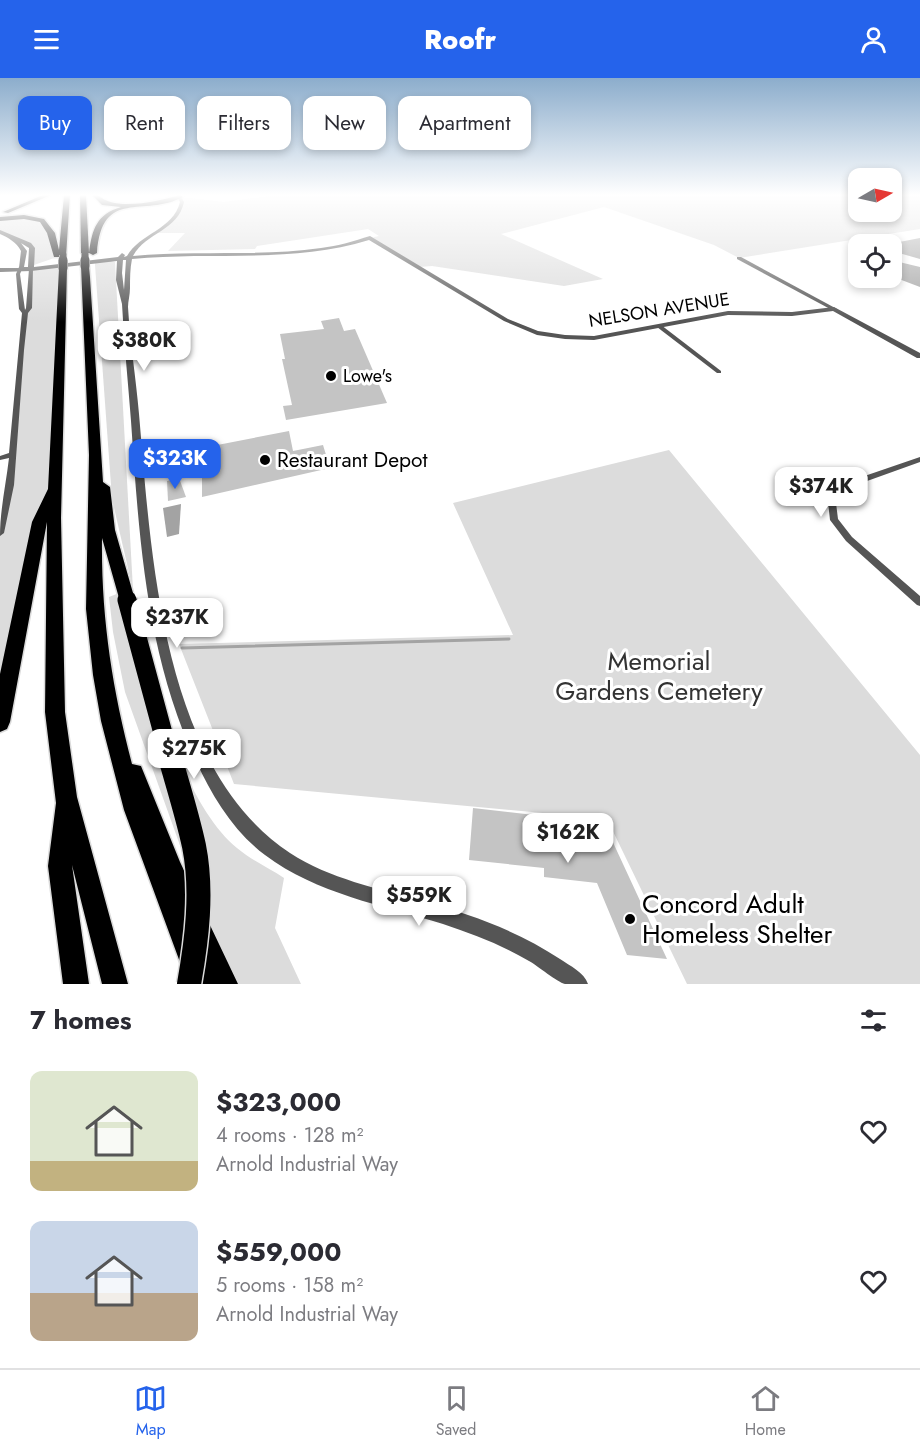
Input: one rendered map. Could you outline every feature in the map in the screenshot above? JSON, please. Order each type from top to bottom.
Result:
[{"type":"highway","points":[[53,237],[63,268],[55,487],[53,655],[56,712],[66,797],[115,984]]},
{"type":"highway","points":[[60,255],[62,237]]},
{"type":"highway","points":[[87,237],[87,290],[96,470],[93,580],[96,629],[124,775],[158,880],[201,984]]},
{"type":"highway","points":[[89,253],[95,237]]},
{"type":"highway","points":[[96,470],[103,488],[113,551],[194,846],[198,921],[189,984]]},
{"type":"highway","points":[[0,722],[39,522],[55,487]]},
{"type":"highway","points":[[113,727],[172,870],[225,984]]},
{"type":"highway","points":[[66,797],[60,866],[76,984]]},
{"type":"street","points":[[8,237],[19,243],[24,251],[20,268],[22,309],[25,313]]},
{"type":"street","points":[[0,533],[13,454],[25,313],[29,308],[32,249],[29,244],[11,237]]},
{"type":"street","points":[[140,237],[135,241],[126,256],[129,292],[125,303],[146,551],[158,634],[184,717],[224,802],[250,833],[307,872],[350,889],[485,930],[538,957],[579,984]]},
{"type":"street","name":"NELSON AVENUE","points":[[126,256],[304,247],[370,238],[506,320],[537,333],[565,337],[594,338],[728,313],[792,314],[834,309]]},
{"type":"street","points":[[0,269],[126,256]]},
{"type":"street","points":[[739,258],[920,356]]},
{"type":"street","points":[[659,326],[719,372]]},
{"type":"street","points":[[0,458],[13,454]]},
{"type":"street","points":[[920,459],[853,483],[832,502],[834,520],[849,539],[920,602]]},
{"type":"green space","points":[[10,237],[50,237],[57,250],[63,255],[31,266],[32,249]]},
{"type":"green space","points":[[181,237],[314,237],[257,246],[255,249],[168,251]]},
{"type":"green space","points":[[508,237],[603,279],[564,286],[432,266],[419,267],[370,238]]},
{"type":"green space","points":[[692,237],[848,237],[848,241],[739,258],[714,245]]},
{"type":"green space","points":[[95,262],[115,262],[133,590],[112,499],[95,265]]},
{"type":"green space","points":[[60,265],[55,487],[0,722],[0,533],[6,508],[25,313],[29,308],[31,269]]},
{"type":"green space","name":"Memorial Gardens Cemetery","points":[[669,450],[920,755],[920,984],[687,984],[607,819],[234,784],[179,644],[513,635],[453,503]]},
{"type":"green space","points":[[119,593],[166,730],[198,799],[217,827],[237,848],[284,878],[275,928],[301,984],[225,984],[196,890],[125,692],[113,632],[109,597]]},
{"type":"shaded area","points":[[920,238],[920,259],[902,254],[902,241]]},
{"type":"shaded area","points":[[902,263],[920,267],[920,287],[902,280]]},
{"type":"shaded area","points":[[181,504],[179,534],[167,537],[163,508]]},
{"type":"building","name":"Lowe's","points":[[339,318],[344,331],[355,329],[387,403],[286,420],[283,406],[292,405],[282,359],[285,359],[280,334],[324,329],[321,321]]},
{"type":"building","name":"Restaurant Depot","points":[[289,431],[293,451],[323,445],[330,468],[202,497],[202,448]]},
{"type":"building","points":[[179,478],[186,497],[168,501],[167,481]]},
{"type":"building","name":"Concord Adult Homeless Shelter","points":[[473,808],[604,823],[667,959],[627,955],[597,883],[544,877],[544,868],[469,860]]},
{"type":"waterway","points":[[182,648],[509,639]]},
{"type":"place","name":"Lowe's","points":[[331,376]]},
{"type":"place","name":"Restaurant Depot","points":[[265,460]]},
{"type":"place","name":"Concord Adult Homeless Shelter","points":[[630,919]]}]
